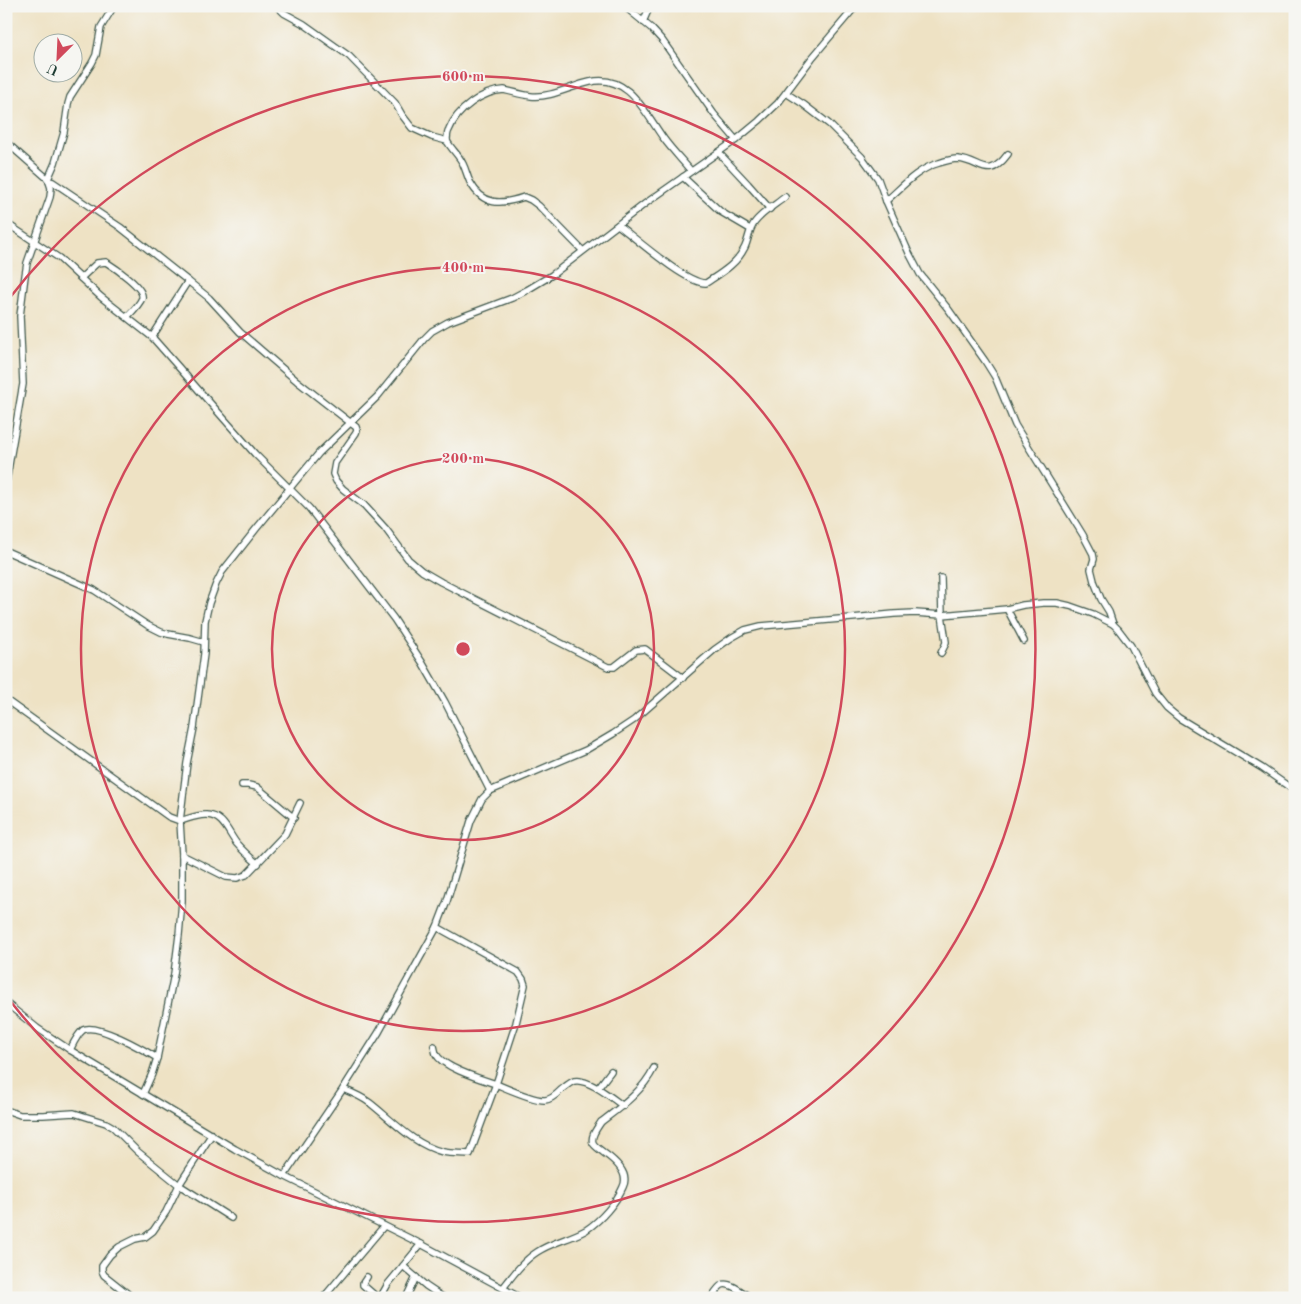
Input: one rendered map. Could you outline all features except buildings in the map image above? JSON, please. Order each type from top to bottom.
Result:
[{"type":"street","points":[[6,482],[23,384],[20,322],[24,276],[50,196],[51,188],[48,180],[64,132],[70,97],[96,55],[101,27],[114,6]]},
{"type":"street","points":[[277,6],[284,13],[304,24],[349,56],[395,103],[412,128],[447,141],[459,157],[471,184],[486,200],[506,203],[524,197],[531,200],[582,250]]},
{"type":"street","points":[[624,6],[662,40],[714,114],[736,140]]},
{"type":"street","points":[[643,22],[650,6]]},
{"type":"street","points":[[144,1094],[157,1058],[180,935],[182,855],[180,821],[187,763],[194,728],[205,621],[209,603],[222,572],[319,453],[378,396],[424,339],[448,322],[487,308],[527,290],[552,274],[646,203],[736,140],[759,121],[786,93],[812,58],[856,6]]},
{"type":"street","points":[[447,141],[448,131],[454,120],[482,96],[504,90],[532,96],[540,95],[604,80],[622,86],[640,103],[665,140],[691,171]]},
{"type":"street","points":[[786,93],[829,124],[862,157],[878,179],[886,201],[920,274],[949,310],[985,361],[1015,425],[1083,535],[1093,554],[1094,559],[1091,569],[1101,599],[1109,612],[1113,624],[1131,646],[1155,693],[1167,708],[1179,718],[1262,768],[1295,791]]},
{"type":"street","points":[[6,142],[48,180],[110,220],[209,298],[240,332],[297,381],[356,427],[356,433],[335,463],[333,474],[343,489],[364,505],[385,528],[408,560],[441,582],[608,667],[614,666],[636,650],[645,649],[683,678]]},
{"type":"street","points":[[719,153],[770,209]]},
{"type":"street","points":[[886,201],[914,176],[931,166],[958,159],[978,166],[994,168],[1008,154]]},
{"type":"street","points":[[683,177],[721,212],[750,229]]},
{"type":"street","points":[[618,224],[678,272],[706,283],[728,268],[739,257],[755,221],[785,198]]},
{"type":"street","points":[[6,223],[59,258],[101,297],[152,337],[249,447],[309,508],[394,618],[445,702],[490,791]]},
{"type":"street","points":[[81,278],[97,263],[106,262],[135,284],[142,292],[142,297],[127,317]]},
{"type":"street","points":[[152,337],[188,281]]},
{"type":"street","points":[[6,551],[94,590],[154,629],[204,642]]},
{"type":"street","points":[[941,578],[942,616],[946,642],[941,653]]},
{"type":"street","points":[[284,1176],[379,1032],[437,927],[447,902],[471,821],[482,799],[490,791],[586,750],[613,734],[634,720],[714,650],[745,630],[761,626],[894,614],[915,613],[942,616],[1043,603],[1057,603],[1070,606],[1093,614],[1113,624]]},
{"type":"street","points":[[1007,609],[1024,641]]},
{"type":"street","points":[[6,700],[169,817],[180,821],[202,815],[215,816],[223,823],[236,843],[258,864]]},
{"type":"street","points":[[242,785],[257,788],[294,818]]},
{"type":"street","points":[[182,855],[216,873],[230,878],[246,875],[285,834],[300,803]]},
{"type":"street","points":[[343,1089],[359,1095],[399,1128],[427,1146],[444,1152],[470,1154],[516,1023],[524,985],[523,979],[518,972],[437,927]]},
{"type":"street","points":[[6,1003],[37,1028],[70,1050],[235,1148],[284,1176],[421,1244],[521,1298]]},
{"type":"street","points":[[70,1050],[84,1030],[94,1029],[118,1037],[157,1058]]},
{"type":"street","points":[[434,1046],[436,1054],[444,1063],[523,1095],[544,1100],[552,1097],[569,1084],[581,1081],[598,1088],[623,1106]]},
{"type":"street","points":[[503,1288],[524,1262],[537,1252],[551,1244],[586,1230],[613,1204],[626,1178],[610,1158],[595,1146],[592,1139],[601,1122],[623,1106],[641,1088],[654,1068]]},
{"type":"street","points":[[598,1088],[612,1071]]},
{"type":"street","points":[[6,1110],[20,1115],[74,1114],[106,1123],[179,1185],[230,1218]]},
{"type":"street","points":[[129,1298],[128,1294],[104,1276],[102,1266],[119,1247],[145,1237],[153,1231],[166,1212],[179,1185],[212,1134]]},
{"type":"street","points":[[323,1298],[384,1226]]},
{"type":"street","points":[[368,1277],[363,1285],[379,1298],[421,1244]]},
{"type":"street","points":[[403,1266],[426,1286],[444,1298]]},
{"type":"street","points":[[406,1298],[416,1277]]},
{"type":"street","points":[[711,1298],[725,1284],[751,1298]]}]
